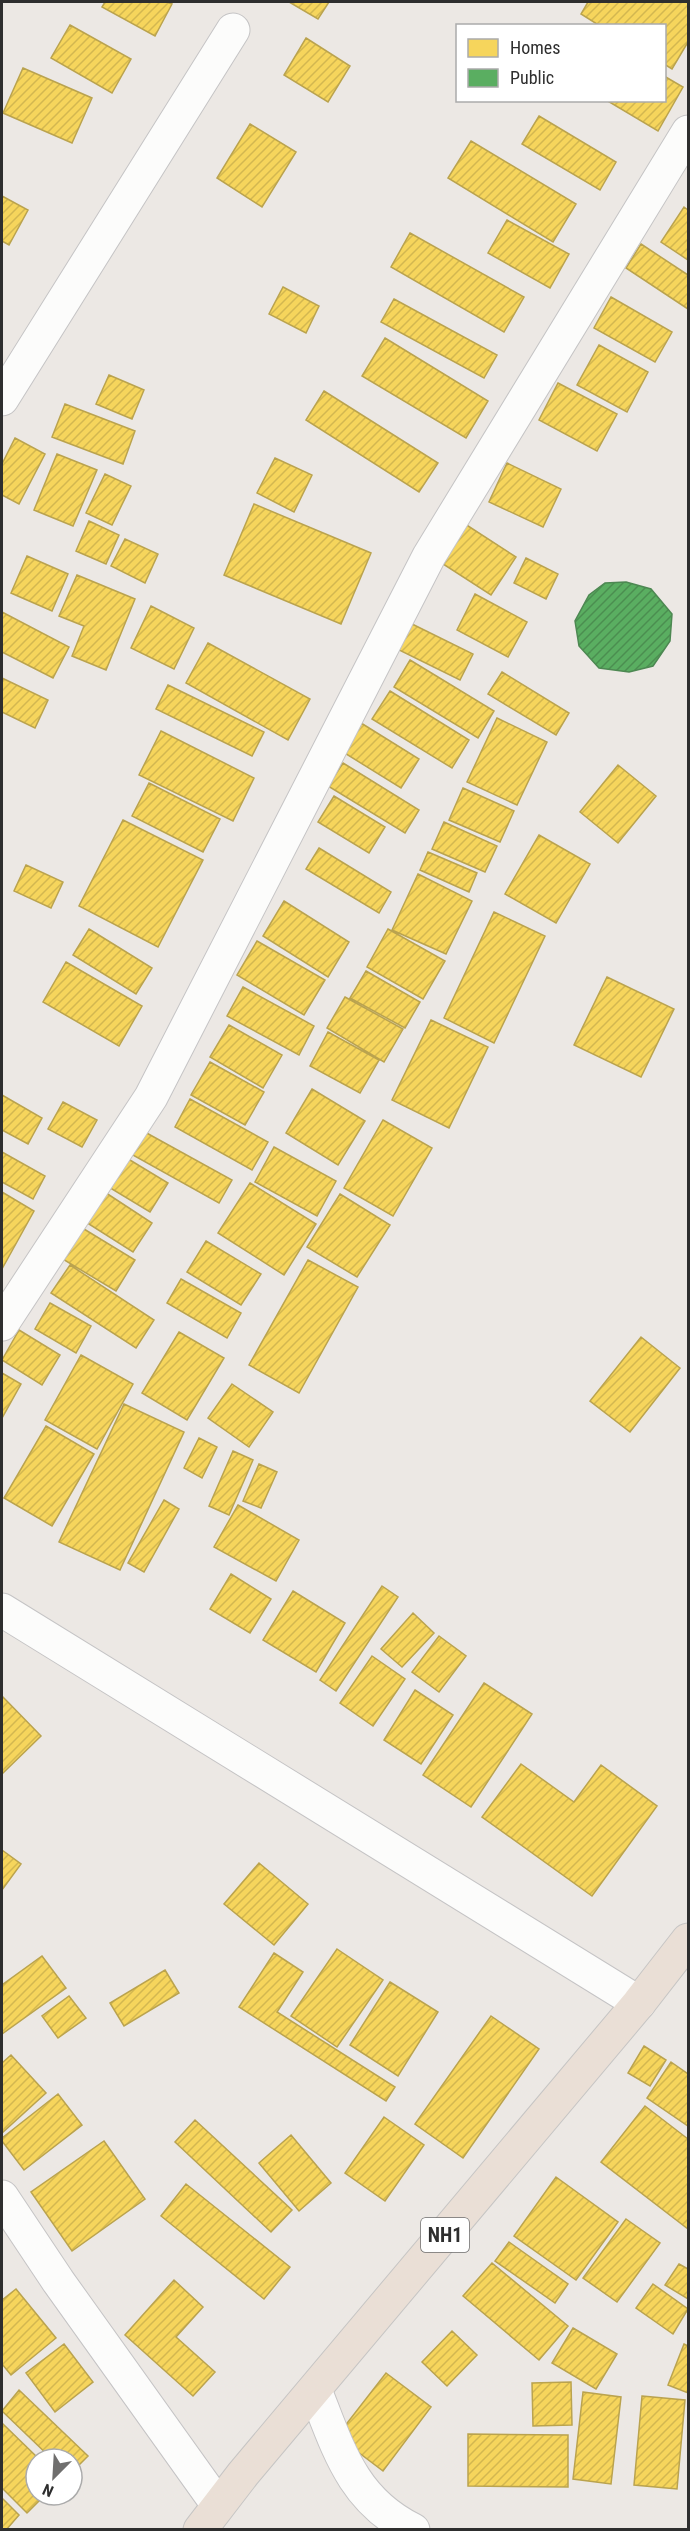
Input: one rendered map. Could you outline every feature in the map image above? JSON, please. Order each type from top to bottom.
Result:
[{"type":"highway","name":"NH1","points":[[209,2517],[639,2003],[688,1940]]},
{"type":"street","points":[[2,399],[233,30]]},
{"type":"street","points":[[2,1324],[151,1097],[429,556],[688,132]]},
{"type":"street","points":[[2,1610],[639,2003]]},
{"type":"street","points":[[2,2197],[209,2517]]},
{"type":"street","points":[[315,2390],[352,2477],[376,2504],[402,2524],[413,2529]]},
{"type":"building: Homes","points":[[105,2],[167,2],[172,4],[155,36],[102,7]]},
{"type":"building: Homes","points":[[289,2],[329,2],[318,19]]},
{"type":"building: Homes","points":[[588,2],[688,2],[688,42],[672,69],[666,65],[666,24],[597,24],[581,14]]},
{"type":"building: Homes","points":[[70,25],[131,59],[112,93],[51,58]]},
{"type":"building: Homes","points":[[306,38],[350,66],[328,102],[284,75]]},
{"type":"building: Homes","points":[[23,68],[92,98],[72,143],[3,113]]},
{"type":"building: Homes","points":[[666,77],[683,87],[658,131],[609,102],[666,102]]},
{"type":"building: Homes","points":[[539,116],[616,162],[600,190],[522,144]]},
{"type":"building: Homes","points":[[250,124],[296,152],[262,207],[217,178]]},
{"type":"building: Homes","points":[[471,141],[576,204],[553,242],[448,178]]},
{"type":"building: Homes","points":[[2,196],[28,210],[9,245],[2,241]]},
{"type":"building: Homes","points":[[684,207],[688,210],[688,260],[661,242]]},
{"type":"building: Homes","points":[[507,220],[569,254],[550,288],[488,253]]},
{"type":"building: Homes","points":[[410,233],[524,297],[504,332],[391,267]]},
{"type":"building: Homes","points":[[641,244],[688,275],[688,309],[626,268]]},
{"type":"building: Homes","points":[[283,287],[319,306],[306,333],[269,314]]},
{"type":"building: Homes","points":[[611,297],[672,332],[655,362],[594,328]]},
{"type":"building: Homes","points":[[394,299],[497,355],[484,378],[381,322]]},
{"type":"building: Homes","points":[[385,338],[488,401],[466,438],[362,376]]},
{"type":"building: Homes","points":[[599,345],[648,372],[627,412],[577,385]]},
{"type":"building: Homes","points":[[109,375],[144,390],[132,419],[96,404]]},
{"type":"building: Homes","points":[[558,383],[617,414],[597,451],[539,420]]},
{"type":"building: Homes","points":[[324,391],[438,463],[419,492],[306,420]]},
{"type":"building: Homes","points":[[65,404],[135,431],[123,464],[52,437]]},
{"type":"building: Homes","points":[[15,438],[45,454],[19,504],[2,495],[2,464]]},
{"type":"building: Homes","points":[[57,454],[97,470],[73,526],[34,510]]},
{"type":"building: Homes","points":[[275,458],[312,475],[294,512],[257,493]]},
{"type":"building: Homes","points":[[507,463],[561,489],[543,527],[489,502]]},
{"type":"building: Homes","points":[[105,474],[131,486],[112,525],[86,513]]},
{"type":"building: Homes","points":[[254,504],[371,553],[341,624],[224,575]]},
{"type":"building: Homes","points":[[89,521],[119,535],[106,564],[76,551]]},
{"type":"building: Homes","points":[[465,524],[516,557],[491,595],[440,562]]},
{"type":"building: Homes","points":[[125,539],[158,554],[145,583],[111,566]]},
{"type":"building: Homes","points":[[27,556],[68,574],[52,611],[11,593]]},
{"type":"building: Homes","points":[[526,558],[558,574],[546,599],[514,583]]},
{"type":"building: Homes","points":[[77,575],[135,599],[106,670],[72,656],[84,626],[59,616]]},
{"type":"building: Homes","points":[[475,594],[527,622],[508,657],[457,630]]},
{"type":"building: Homes","points":[[151,606],[194,628],[174,669],[131,648]]},
{"type":"building: Homes","points":[[2,612],[69,647],[53,678],[2,652]]},
{"type":"building: Homes","points":[[408,622],[473,654],[460,680],[395,648]]},
{"type":"building: Homes","points":[[208,643],[310,699],[288,740],[186,683]]},
{"type":"building: Homes","points":[[410,660],[494,711],[478,738],[394,687]]},
{"type":"building: Homes","points":[[502,672],[569,713],[556,735],[488,694]]},
{"type":"building: Homes","points":[[2,678],[48,700],[35,728],[2,712]]},
{"type":"building: Homes","points":[[168,685],[264,732],[252,756],[156,709]]},
{"type":"building: Homes","points":[[390,691],[469,740],[452,768],[372,719]]},
{"type":"building: Homes","points":[[497,718],[547,742],[517,805],[467,782]]},
{"type":"building: Homes","points":[[361,723],[419,759],[401,788],[343,752]]},
{"type":"building: Homes","points":[[161,731],[254,778],[233,821],[139,775]]},
{"type":"building: Homes","points":[[343,763],[419,810],[405,833],[328,786]]},
{"type":"building: Homes","points":[[618,765],[656,796],[618,843],[580,812]]},
{"type":"building: Homes","points":[[149,783],[220,819],[203,852],[132,816]]},
{"type":"building: Homes","points":[[463,788],[514,811],[500,842],[449,820]]},
{"type":"building: Homes","points":[[334,796],[385,827],[369,853],[318,822]]},
{"type":"building: Homes","points":[[123,820],[203,860],[158,947],[79,906]]},
{"type":"building: Homes","points":[[444,822],[497,846],[485,872],[432,849]]},
{"type":"building: Homes","points":[[539,835],[590,864],[556,923],[505,894]]},
{"type":"building: Homes","points":[[319,848],[391,892],[379,913],[306,869]]},
{"type":"building: Homes","points":[[428,852],[477,873],[469,892],[420,870]]},
{"type":"building: Homes","points":[[26,865],[63,882],[51,908],[14,891]]},
{"type":"building: Homes","points":[[418,874],[472,901],[446,954],[392,930]]},
{"type":"building: Homes","points":[[284,901],[349,942],[328,977],[263,936]]},
{"type":"building: Homes","points":[[494,912],[545,936],[494,1043],[444,1018]]},
{"type":"building: Homes","points":[[89,929],[152,968],[136,994],[73,955]]},
{"type":"building: Homes","points":[[388,929],[445,961],[423,999],[367,967]]},
{"type":"building: Homes","points":[[257,941],[325,980],[304,1015],[237,975]]},
{"type":"building: Homes","points":[[66,962],[142,1006],[119,1046],[43,1002]]},
{"type":"building: Homes","points":[[366,971],[420,1002],[405,1028],[350,998]]},
{"type":"building: Homes","points":[[607,977],[674,1009],[641,1077],[574,1045]]},
{"type":"building: Homes","points":[[243,987],[314,1026],[299,1055],[227,1016]]},
{"type":"building: Homes","points":[[345,997],[403,1029],[384,1062],[327,1028]]},
{"type":"building: Homes","points":[[431,1020],[488,1047],[449,1128],[392,1100]]},
{"type":"building: Homes","points":[[229,1025],[282,1055],[263,1088],[210,1057]]},
{"type":"building: Homes","points":[[328,1032],[379,1060],[360,1093],[310,1066]]},
{"type":"building: Homes","points":[[210,1062],[264,1092],[245,1125],[191,1095]]},
{"type":"building: Homes","points":[[312,1089],[365,1121],[338,1165],[286,1133]]},
{"type":"building: Homes","points":[[2,1095],[42,1118],[28,1144],[2,1130]]},
{"type":"building: Homes","points":[[190,1099],[268,1142],[252,1170],[175,1127]]},
{"type":"building: Homes","points":[[63,1102],[97,1120],[82,1147],[48,1129]]},
{"type":"building: Homes","points":[[383,1120],[432,1148],[393,1216],[344,1188]]},
{"type":"building: Homes","points":[[143,1131],[232,1180],[219,1203],[131,1154]]},
{"type":"building: Homes","points":[[274,1147],[336,1181],[317,1216],[255,1182]]},
{"type":"building: Homes","points":[[2,1152],[45,1176],[33,1199],[2,1182]]},
{"type":"building: Homes","points":[[120,1154],[168,1183],[150,1212],[102,1183]]},
{"type":"building: Homes","points":[[250,1183],[316,1224],[284,1275],[218,1233]]},
{"type":"building: Homes","points":[[100,1189],[152,1223],[133,1252],[81,1219]]},
{"type":"building: Homes","points":[[2,1192],[34,1211],[2,1269]]},
{"type":"building: Homes","points":[[340,1194],[390,1225],[357,1277],[307,1247]]},
{"type":"building: Homes","points":[[79,1226],[135,1260],[116,1291],[61,1258]]},
{"type":"building: Homes","points":[[206,1241],[261,1274],[241,1305],[187,1272]]},
{"type":"building: Homes","points":[[308,1260],[358,1287],[299,1393],[249,1365]]},
{"type":"building: Homes","points":[[70,1265],[154,1320],[136,1348],[51,1293]]},
{"type":"building: Homes","points":[[181,1279],[241,1313],[227,1338],[167,1303]]},
{"type":"building: Homes","points":[[50,1303],[91,1326],[76,1353],[35,1329]]},
{"type":"building: Homes","points":[[19,1330],[60,1355],[42,1385],[2,1360]]},
{"type":"building: Homes","points":[[179,1332],[224,1358],[187,1420],[142,1393]]},
{"type":"building: Homes","points":[[641,1337],[680,1368],[630,1432],[590,1401]]},
{"type":"building: Homes","points":[[81,1355],[133,1384],[97,1449],[45,1420]]},
{"type":"building: Homes","points":[[2,1373],[21,1384],[2,1418]]},
{"type":"building: Homes","points":[[232,1384],[273,1412],[249,1447],[208,1418]]},
{"type":"building: Homes","points":[[124,1404],[184,1432],[120,1570],[59,1542]]},
{"type":"building: Homes","points":[[46,1426],[94,1454],[52,1526],[4,1498]]},
{"type":"building: Homes","points":[[199,1438],[217,1447],[202,1478],[184,1468]]},
{"type":"building: Homes","points":[[233,1451],[253,1460],[229,1515],[209,1506]]},
{"type":"building: Homes","points":[[259,1464],[277,1472],[261,1508],[243,1501]]},
{"type":"building: Homes","points":[[164,1500],[179,1509],[144,1572],[128,1563]]},
{"type":"building: Homes","points":[[238,1505],[299,1540],[276,1581],[214,1547]]},
{"type":"building: Homes","points":[[231,1574],[271,1599],[250,1633],[210,1609]]},
{"type":"building: Homes","points":[[382,1586],[398,1597],[336,1691],[320,1680]]},
{"type":"building: Homes","points":[[293,1591],[345,1623],[316,1672],[263,1640]]},
{"type":"building: Homes","points":[[413,1613],[434,1633],[402,1667],[381,1649]]},
{"type":"building: Homes","points":[[439,1636],[466,1656],[439,1692],[412,1672]]},
{"type":"building: Homes","points":[[372,1656],[405,1679],[373,1726],[340,1703]]},
{"type":"building: Homes","points":[[484,1683],[532,1714],[471,1807],[423,1775]]},
{"type":"building: Homes","points":[[415,1690],[453,1715],[421,1764],[384,1740]]},
{"type":"building: Homes","points":[[2,1696],[41,1736],[2,1774]]},
{"type":"building: Homes","points":[[521,1764],[574,1802],[601,1765],[657,1806],[592,1896],[482,1817]]},
{"type":"building: Homes","points":[[2,1850],[21,1864],[2,1890]]},
{"type":"building: Homes","points":[[259,1863],[308,1904],[274,1945],[224,1904]]},
{"type":"building: Homes","points":[[337,1949],[383,1980],[337,2047],[291,2016]]},
{"type":"building: Homes","points":[[274,1953],[303,1972],[277,2012],[395,2087],[386,2101],[239,2007]]},
{"type":"building: Homes","points":[[42,1956],[66,1988],[2,2034],[2,1985]]},
{"type":"building: Homes","points":[[165,1970],[179,1993],[124,2026],[110,2003]]},
{"type":"building: Homes","points":[[390,1982],[438,2012],[398,2076],[350,2045]]},
{"type":"building: Homes","points":[[69,1996],[86,2018],[58,2038],[42,2016]]},
{"type":"building: Homes","points":[[491,2016],[539,2049],[463,2158],[415,2124]]},
{"type":"building: Homes","points":[[644,2046],[666,2060],[650,2086],[628,2073]]},
{"type":"building: Homes","points":[[11,2055],[46,2093],[2,2133],[2,2063]]},
{"type":"building: Homes","points":[[671,2062],[688,2074],[688,2126],[647,2098]]},
{"type":"building: Homes","points":[[58,2094],[82,2125],[24,2170],[2,2138]]},
{"type":"building: Homes","points":[[645,2106],[688,2139],[688,2229],[601,2162]]},
{"type":"building: Homes","points":[[384,2117],[424,2145],[385,2201],[345,2173]]},
{"type":"building: Homes","points":[[195,2120],[292,2210],[271,2232],[175,2142]]},
{"type":"building: Homes","points":[[291,2135],[331,2183],[299,2211],[259,2163]]},
{"type":"building: Homes","points":[[104,2141],[145,2199],[72,2251],[31,2192]]},
{"type":"building: Homes","points":[[556,2177],[618,2222],[576,2280],[514,2236]]},
{"type":"building: Homes","points":[[186,2184],[290,2267],[264,2299],[161,2216]]},
{"type":"building: Homes","points":[[626,2219],[660,2243],[617,2302],[583,2278]]},
{"type":"building: Homes","points":[[509,2242],[568,2284],[555,2303],[495,2261]]},
{"type":"building: Homes","points":[[492,2263],[568,2326],[539,2360],[463,2296]]},
{"type":"building: Homes","points":[[679,2264],[688,2269],[688,2299],[665,2285]]},
{"type":"building: Homes","points":[[174,2280],[203,2307],[176,2337],[215,2372],[193,2396],[125,2335]]},
{"type":"building: Homes","points":[[653,2284],[688,2309],[673,2334],[636,2308]]},
{"type":"building: Homes","points":[[16,2289],[56,2338],[11,2375],[2,2364],[2,2300]]},
{"type":"building: Homes","points":[[573,2328],[617,2354],[596,2389],[552,2363]]},
{"type":"building: Homes","points":[[452,2331],[477,2355],[447,2386],[422,2362]]},
{"type":"building: Homes","points":[[64,2344],[93,2382],[55,2412],[26,2373]]},
{"type":"building: Homes","points":[[684,2344],[688,2346],[688,2393],[668,2385]]},
{"type":"building: Homes","points":[[386,2373],[431,2407],[383,2471],[337,2436]]},
{"type":"building: Homes","points":[[571,2382],[572,2425],[533,2426],[532,2383]]},
{"type":"building: Homes","points":[[19,2390],[79,2447],[40,2447],[2,2411]]},
{"type":"building: Homes","points":[[583,2392],[621,2397],[611,2484],[573,2479]]},
{"type":"building: Homes","points":[[642,2396],[685,2400],[677,2489],[634,2485]]},
{"type":"building: Homes","points":[[2,2423],[27,2447],[24,2447],[24,2507],[33,2507],[27,2513],[2,2488]]},
{"type":"building: Homes","points":[[468,2434],[568,2435],[568,2487],[468,2486]]},
{"type":"building: Homes","points":[[2,2498],[19,2515],[6,2530],[2,2530]]},
{"type":"building: Public","points":[[626,582],[651,589],[672,614],[670,641],[653,666],[629,672],[599,668],[579,646],[575,621],[589,595],[605,583]]}]
